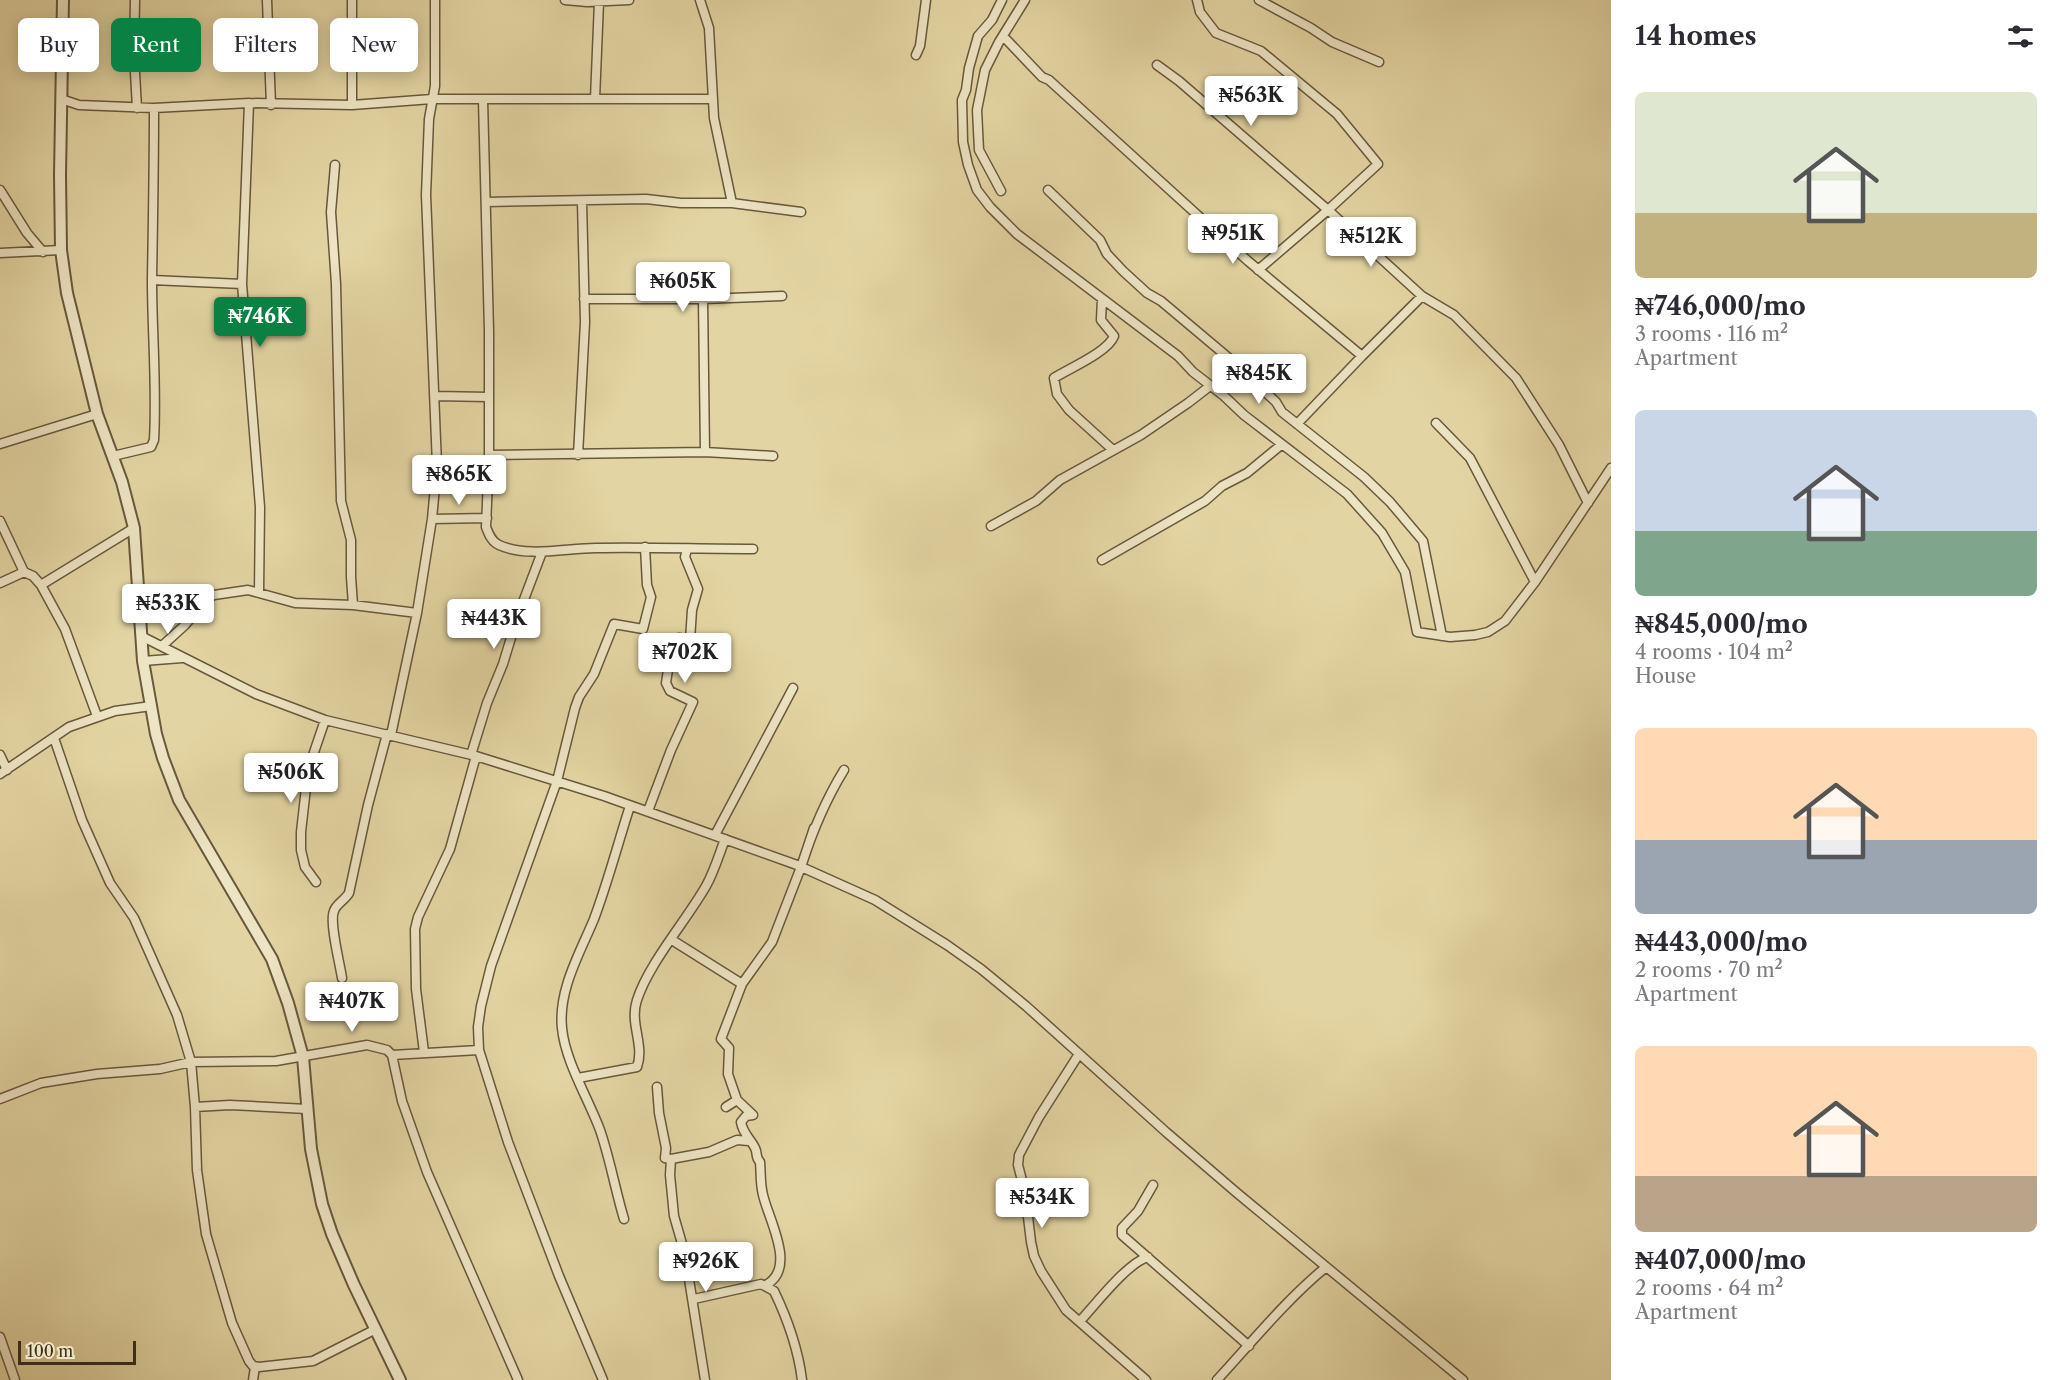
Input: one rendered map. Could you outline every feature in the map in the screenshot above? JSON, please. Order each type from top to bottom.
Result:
[{"type":"street","points":[[63,0],[61,250],[67,293],[98,414],[134,528],[143,661],[161,750],[176,792],[197,833],[272,959],[288,1003],[303,1058],[315,1173],[322,1204],[336,1243],[400,1380]]},
{"type":"street","points":[[135,0],[134,55],[137,108]]},
{"type":"street","points":[[267,0],[271,105]]},
{"type":"street","points":[[351,0],[352,105]]},
{"type":"street","points":[[342,978],[332,918],[336,906],[349,893],[368,805],[389,735],[417,613],[432,519],[437,465],[426,195],[427,143],[435,86],[435,0]]},
{"type":"street","points":[[565,0],[599,2],[629,0]]},
{"type":"street","points":[[700,0],[711,39],[711,99],[732,203]]},
{"type":"street","points":[[916,55],[920,46],[926,0]]},
{"type":"street","points":[[1002,0],[992,20],[978,36],[962,100],[963,142],[974,184],[990,207],[1053,263],[1178,356],[1192,372],[1281,445],[1347,494],[1382,533],[1406,572],[1417,632],[1442,636],[1474,635],[1488,632],[1513,612],[1611,468]]},
{"type":"street","points":[[1000,191],[979,150],[977,110],[985,70],[1025,0]]},
{"type":"street","points":[[1197,0],[1200,12],[1216,33],[1261,51],[1337,114],[1378,164],[1258,270]]},
{"type":"street","points":[[1259,0],[1332,42],[1379,62]]},
{"type":"street","points":[[595,99],[599,2]]},
{"type":"street","points":[[1003,36],[1042,77],[1049,80],[1258,270],[1362,356]]},
{"type":"street","points":[[1157,64],[1328,210],[1422,296],[1454,315],[1516,378],[1559,445],[1588,503]]},
{"type":"street","points":[[61,99],[79,105],[137,108],[249,104],[352,105],[432,99],[711,99]]},
{"type":"street","points":[[483,100],[489,331],[489,455],[486,528],[493,542],[498,545],[542,552],[645,547],[753,549]]},
{"type":"street","points":[[249,104],[242,284],[260,507],[259,592]]},
{"type":"street","points":[[113,456],[151,447],[154,440],[156,381],[152,280],[154,108]]},
{"type":"street","points":[[335,165],[331,212],[336,284],[341,501],[351,540],[354,605]]},
{"type":"street","points":[[0,190],[27,233],[43,252]]},
{"type":"street","points":[[1048,190],[1100,240],[1107,254],[1147,293],[1161,301],[1230,359],[1276,402],[1282,412],[1364,477],[1390,502],[1423,541],[1442,636]]},
{"type":"street","points":[[486,202],[646,199],[693,204],[732,203],[801,212]]},
{"type":"street","points":[[578,454],[584,299],[582,202]]},
{"type":"street","points":[[0,253],[61,250]]},
{"type":"street","points":[[152,280],[242,284]]},
{"type":"street","points":[[584,299],[703,300],[782,296]]},
{"type":"street","points":[[1297,424],[1422,296]]},
{"type":"street","points":[[1102,299],[1101,320],[1114,336],[1112,343],[1098,354],[1054,378],[1057,394],[1069,410],[1113,450]]},
{"type":"street","points":[[703,300],[705,452]]},
{"type":"street","points":[[991,526],[1036,501],[1060,480],[1141,435],[1188,404],[1210,386]]},
{"type":"street","points":[[435,396],[488,397]]},
{"type":"street","points":[[0,444],[98,414]]},
{"type":"street","points":[[1436,423],[1470,458],[1535,582]]},
{"type":"street","points":[[1102,560],[1206,501],[1222,486],[1247,473],[1281,445]]},
{"type":"street","points":[[489,455],[705,452],[773,456]]},
{"type":"street","points":[[432,519],[487,518]]},
{"type":"street","points":[[0,521],[24,572],[33,576],[41,585],[65,629],[97,716]]},
{"type":"street","points":[[41,585],[134,528]]},
{"type":"street","points":[[603,1380],[523,1183],[478,1050],[478,1027],[488,975],[558,781],[577,702],[594,674],[614,624],[643,628],[651,597],[646,585],[645,547]]},
{"type":"street","points":[[648,811],[671,750],[693,702],[670,691],[666,683],[672,642],[679,638],[690,640],[692,610],[698,589],[686,557],[687,549]]},
{"type":"street","points":[[424,1052],[416,979],[415,929],[418,917],[450,849],[487,703],[542,552]]},
{"type":"street","points":[[0,583],[24,572]]},
{"type":"street","points":[[162,646],[186,624],[210,596],[248,590],[295,603],[354,605],[417,613]]},
{"type":"street","points":[[141,636],[255,693],[325,720],[473,756],[558,781],[801,867],[875,900],[916,924],[981,969],[1026,1006],[1175,1140],[1463,1380]]},
{"type":"street","points":[[143,661],[182,658]]},
{"type":"street","points":[[714,835],[793,688]]},
{"type":"street","points":[[0,755],[4,772],[69,727],[97,716],[133,707],[151,706]]},
{"type":"street","points":[[316,882],[305,867],[301,850],[301,832],[308,770],[325,720]]},
{"type":"street","points":[[54,738],[82,820],[110,883],[134,918],[177,1015],[191,1062],[197,1170],[206,1234],[232,1323],[249,1361],[255,1367]]},
{"type":"street","points":[[766,1285],[774,1281],[780,1270],[781,1253],[759,1180],[760,1162],[756,1149],[743,1131],[741,1122],[746,1116],[753,1115],[737,1100],[728,1074],[729,1048],[721,1040],[742,984],[772,942],[814,828],[844,770]]},
{"type":"street","points":[[624,1219],[609,1158],[567,1050],[562,1029],[562,1004],[594,917],[630,806]]},
{"type":"street","points":[[578,1078],[637,1067],[641,1052],[634,1017],[637,999],[658,958],[707,885],[725,839]]},
{"type":"street","points":[[672,940],[742,984]]},
{"type":"street","points":[[0,1099],[41,1083],[97,1074],[160,1069],[191,1062],[240,1063],[303,1058],[367,1045],[387,1050],[392,1055],[402,1101],[427,1172],[518,1380]]},
{"type":"street","points":[[392,1055],[478,1050]]},
{"type":"street","points":[[1078,1054],[1022,1148],[1018,1166],[1025,1191],[1034,1256],[1064,1308],[1117,1357],[1146,1380]]},
{"type":"street","points":[[657,1087],[660,1120],[666,1148],[665,1158],[671,1160],[709,1152],[737,1140],[749,1141]]},
{"type":"street","points":[[726,1107],[737,1100]]},
{"type":"street","points":[[195,1107],[307,1109]]},
{"type":"street","points":[[671,1160],[670,1175],[674,1216],[686,1254],[705,1380]]},
{"type":"street","points":[[1154,1185],[1138,1211],[1121,1231],[1122,1235],[1249,1346]]},
{"type":"street","points":[[1080,1321],[1130,1268],[1148,1257]]},
{"type":"street","points":[[1217,1380],[1249,1346],[1275,1313],[1326,1267]]},
{"type":"street","points":[[693,1299],[761,1284],[766,1285],[774,1291],[789,1325],[802,1380]]},
{"type":"street","points":[[255,1367],[313,1361],[376,1329]]},
{"type":"street","points":[[0,1336],[15,1380]]},
{"type":"street","points":[[253,1380],[255,1367]]}]
